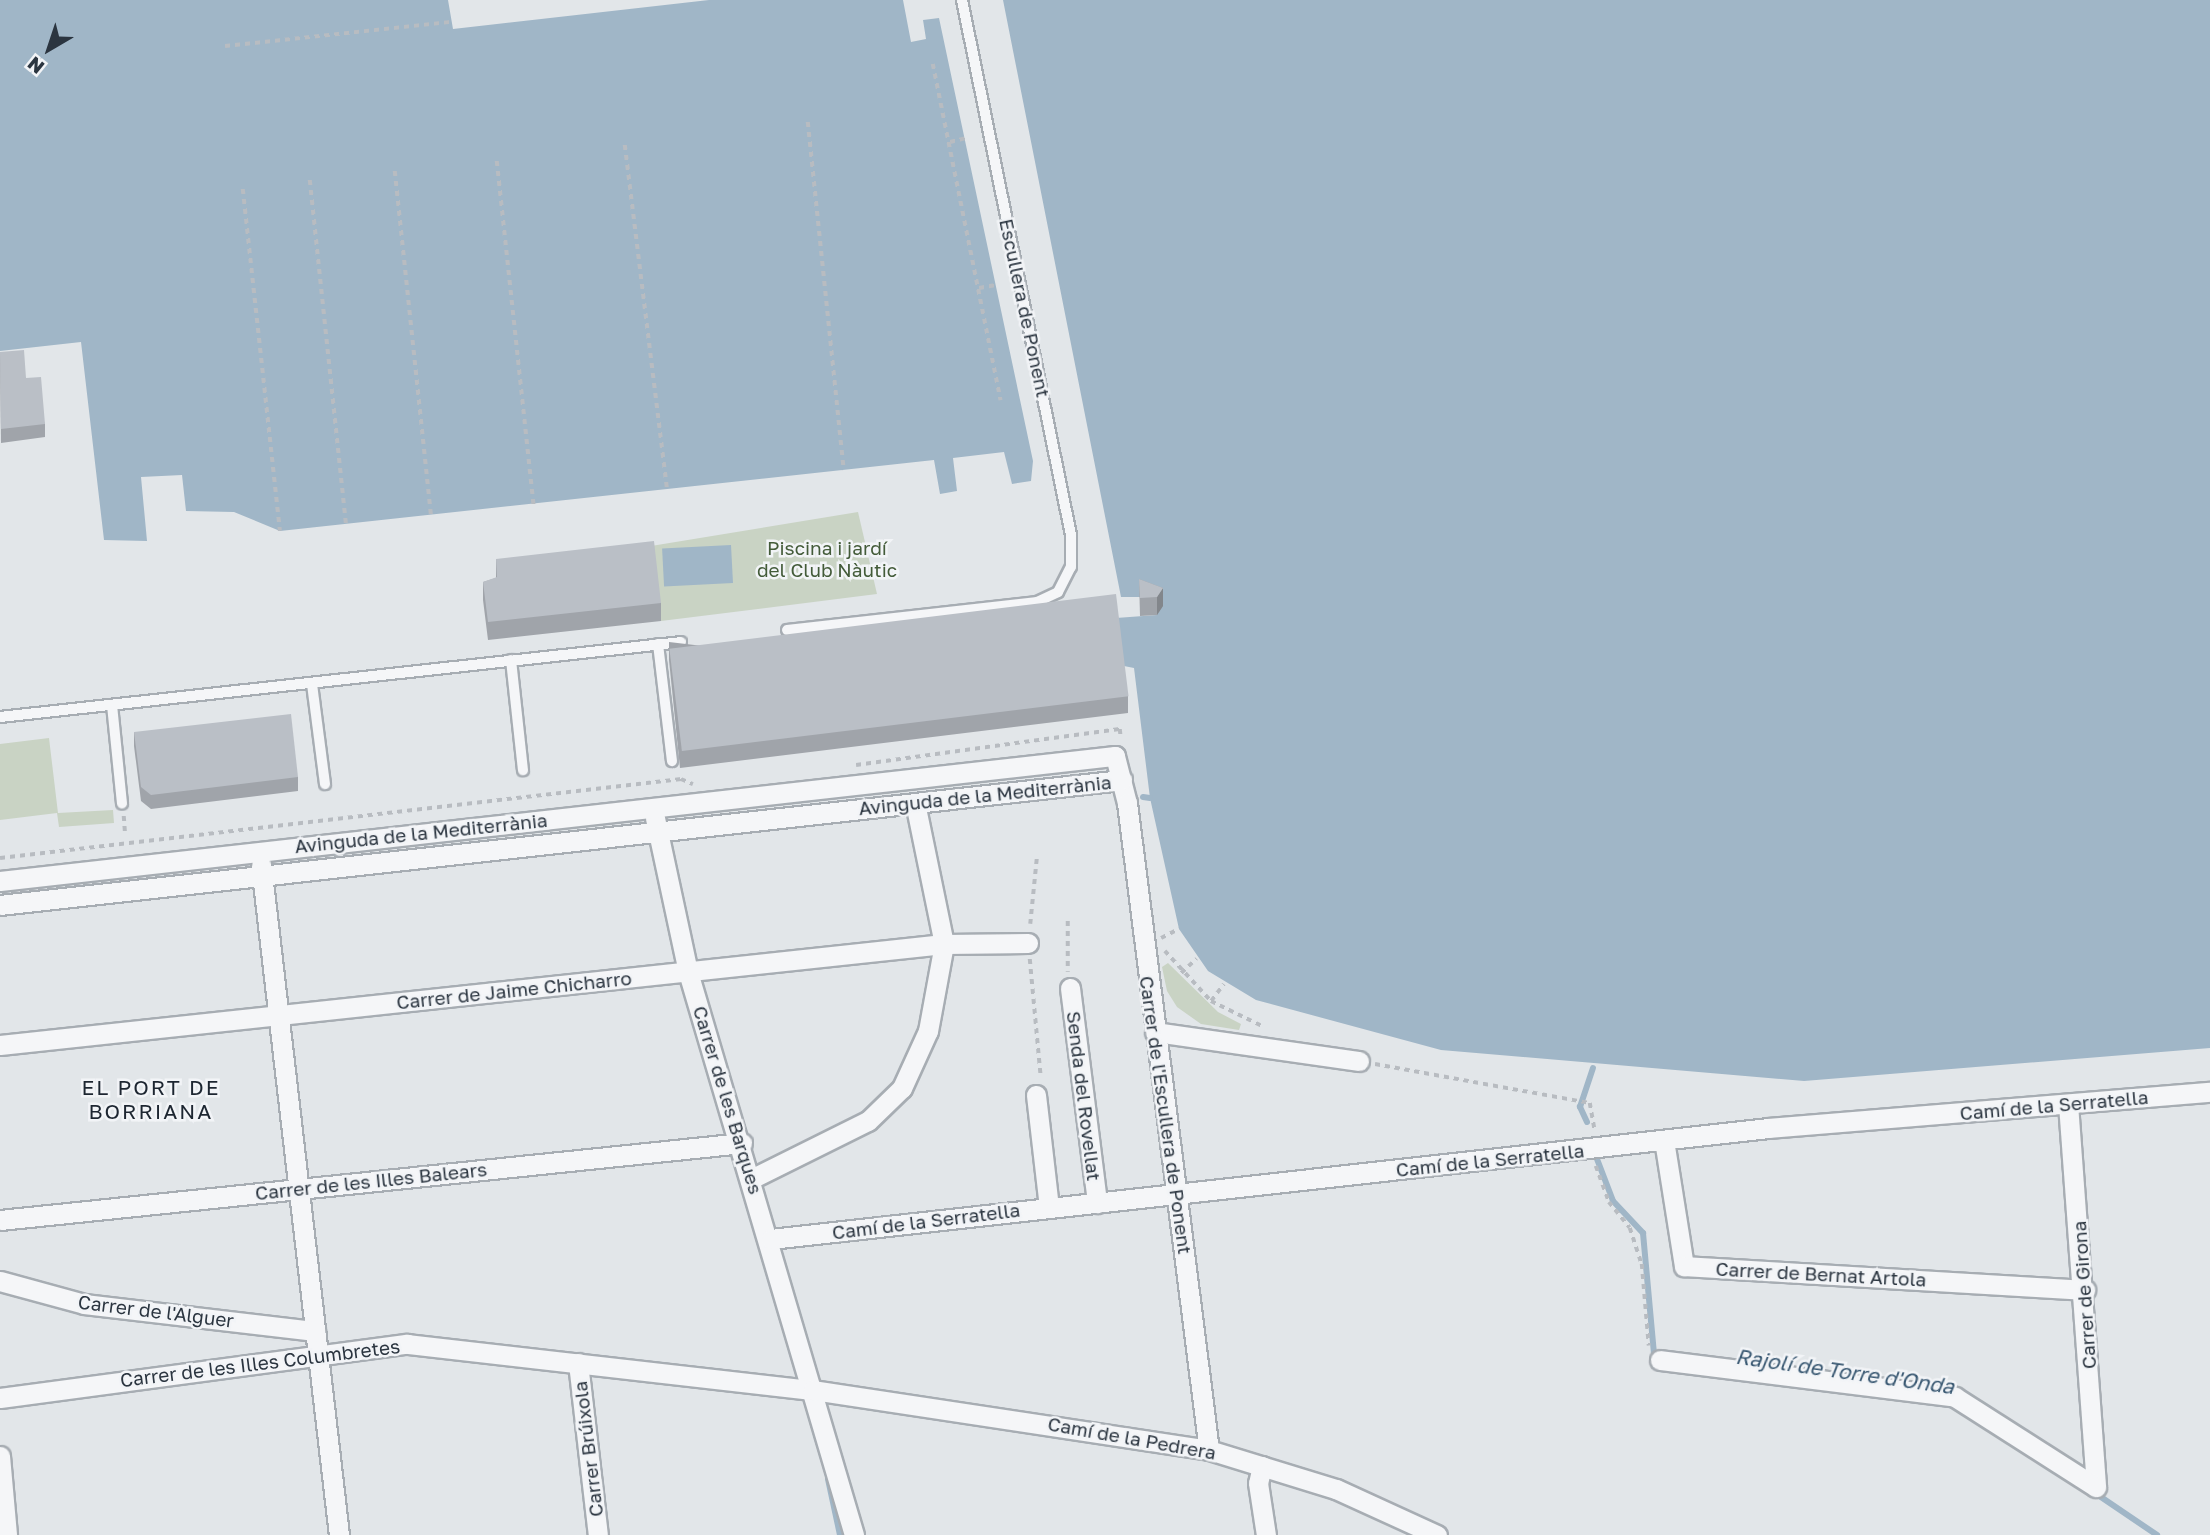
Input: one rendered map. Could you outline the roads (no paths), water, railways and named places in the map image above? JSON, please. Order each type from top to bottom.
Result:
[{"type":"street","name":"Avinguda de la Mediterrània","points":[[0,881],[1115,756],[1122,780],[0,905]]},
{"type":"street","name":"Carrer de l'Escullera de Ponent","points":[[1122,780],[1178,1194],[1209,1450]]},
{"type":"street","points":[[753,1178],[868,1121],[902,1088],[928,1031],[944,944],[915,803]]},
{"type":"street","name":"Carrer de les Barques","points":[[653,807],[688,972],[771,1239],[853,1535]]},
{"type":"street","points":[[260,852],[339,1535]]},
{"type":"street","name":"Carrer de Jaime Chicharro","points":[[0,1045],[944,944],[1028,943]]},
{"type":"street","name":"Senda del Rovellat","points":[[1070,988],[1097,1203]]},
{"type":"street","points":[[1154,1032],[1359,1061]]},
{"type":"street","name":"Camí de la Serratella","points":[[771,1239],[1664,1140],[2210,1092]]},
{"type":"street","points":[[1036,1095],[1049,1207]]},
{"type":"street","name":"Carrer de Girona","points":[[1660,1360],[1955,1397],[2096,1487],[2085,1290],[2068,1104]]},
{"type":"street","name":"Carrer de Bernat Artola","points":[[1664,1140],[1684,1266],[2085,1290]]},
{"type":"street","name":"Carrer de les Illes Balears","points":[[0,1220],[742,1143]]},
{"type":"street","name":"Carrer de l'Alguer","points":[[0,1280],[84,1304],[315,1331]]},
{"type":"street","name":"Carrer de les Illes Columbretes","points":[[0,1398],[318,1353],[407,1344],[813,1390]]},
{"type":"street","name":"Carrer Brúixola","points":[[578,1363],[598,1535]]},
{"type":"street","name":"Camí de la Pedrera","points":[[813,1390],[1209,1450],[1336,1489],[1437,1535]]},
{"type":"street","points":[[0,1457],[2,1508],[7,1535]]},
{"type":"street","points":[[1262,1466],[1258,1483],[1266,1535]]},
{"type":"lane","name":"Escullera de Ponent","points":[[766,632],[1037,602],[1058,592],[1067,575],[1071,535],[962,0]]},
{"type":"lane","points":[[0,718],[698,640]]},
{"type":"lane","points":[[658,644],[673,761]]},
{"type":"lane","points":[[511,660],[523,770]]},
{"type":"lane","points":[[312,684],[325,784]]},
{"type":"lane","points":[[112,705],[122,803]]},
{"type":"water","points":[[0,0],[448,0],[453,29],[709,0],[903,0],[911,42],[926,39],[923,20],[939,18],[1033,461],[1031,481],[1012,484],[1004,452],[953,458],[957,491],[940,494],[934,460],[280,531],[234,512],[186,511],[182,475],[141,477],[147,541],[104,540],[81,342],[0,351]]},
{"type":"water","points":[[1003,0],[2210,0],[2210,1048],[1804,1081],[1441,1050],[1256,1000],[1208,971],[1179,929],[1150,798],[1134,668],[1124,666],[1116,618],[1157,615],[1154,597],[1121,597]]},
{"type":"water","points":[[731,545],[733,583],[664,587],[662,549]]},
{"type":"waterway","points":[[1143,797],[1150,798]]},
{"type":"waterway","points":[[1587,1122],[1580,1107],[1593,1068]]},
{"type":"waterway","name":"Rajolí de Torre d'Onda","points":[[1597,1159],[1613,1201],[1643,1233],[1654,1353]]},
{"type":"waterway","points":[[828,1479],[840,1535]]},
{"type":"waterway","name":"Rajolí de Torre d'Onda","points":[[2095,1493],[2157,1535]]},
{"type":"district","name":"EL PORT DE BORRIANA","points":[[151,1099]]},
{"type":"park label","name":"Piscina i jardí del Club Nàutic","points":[[827,559]]}]
